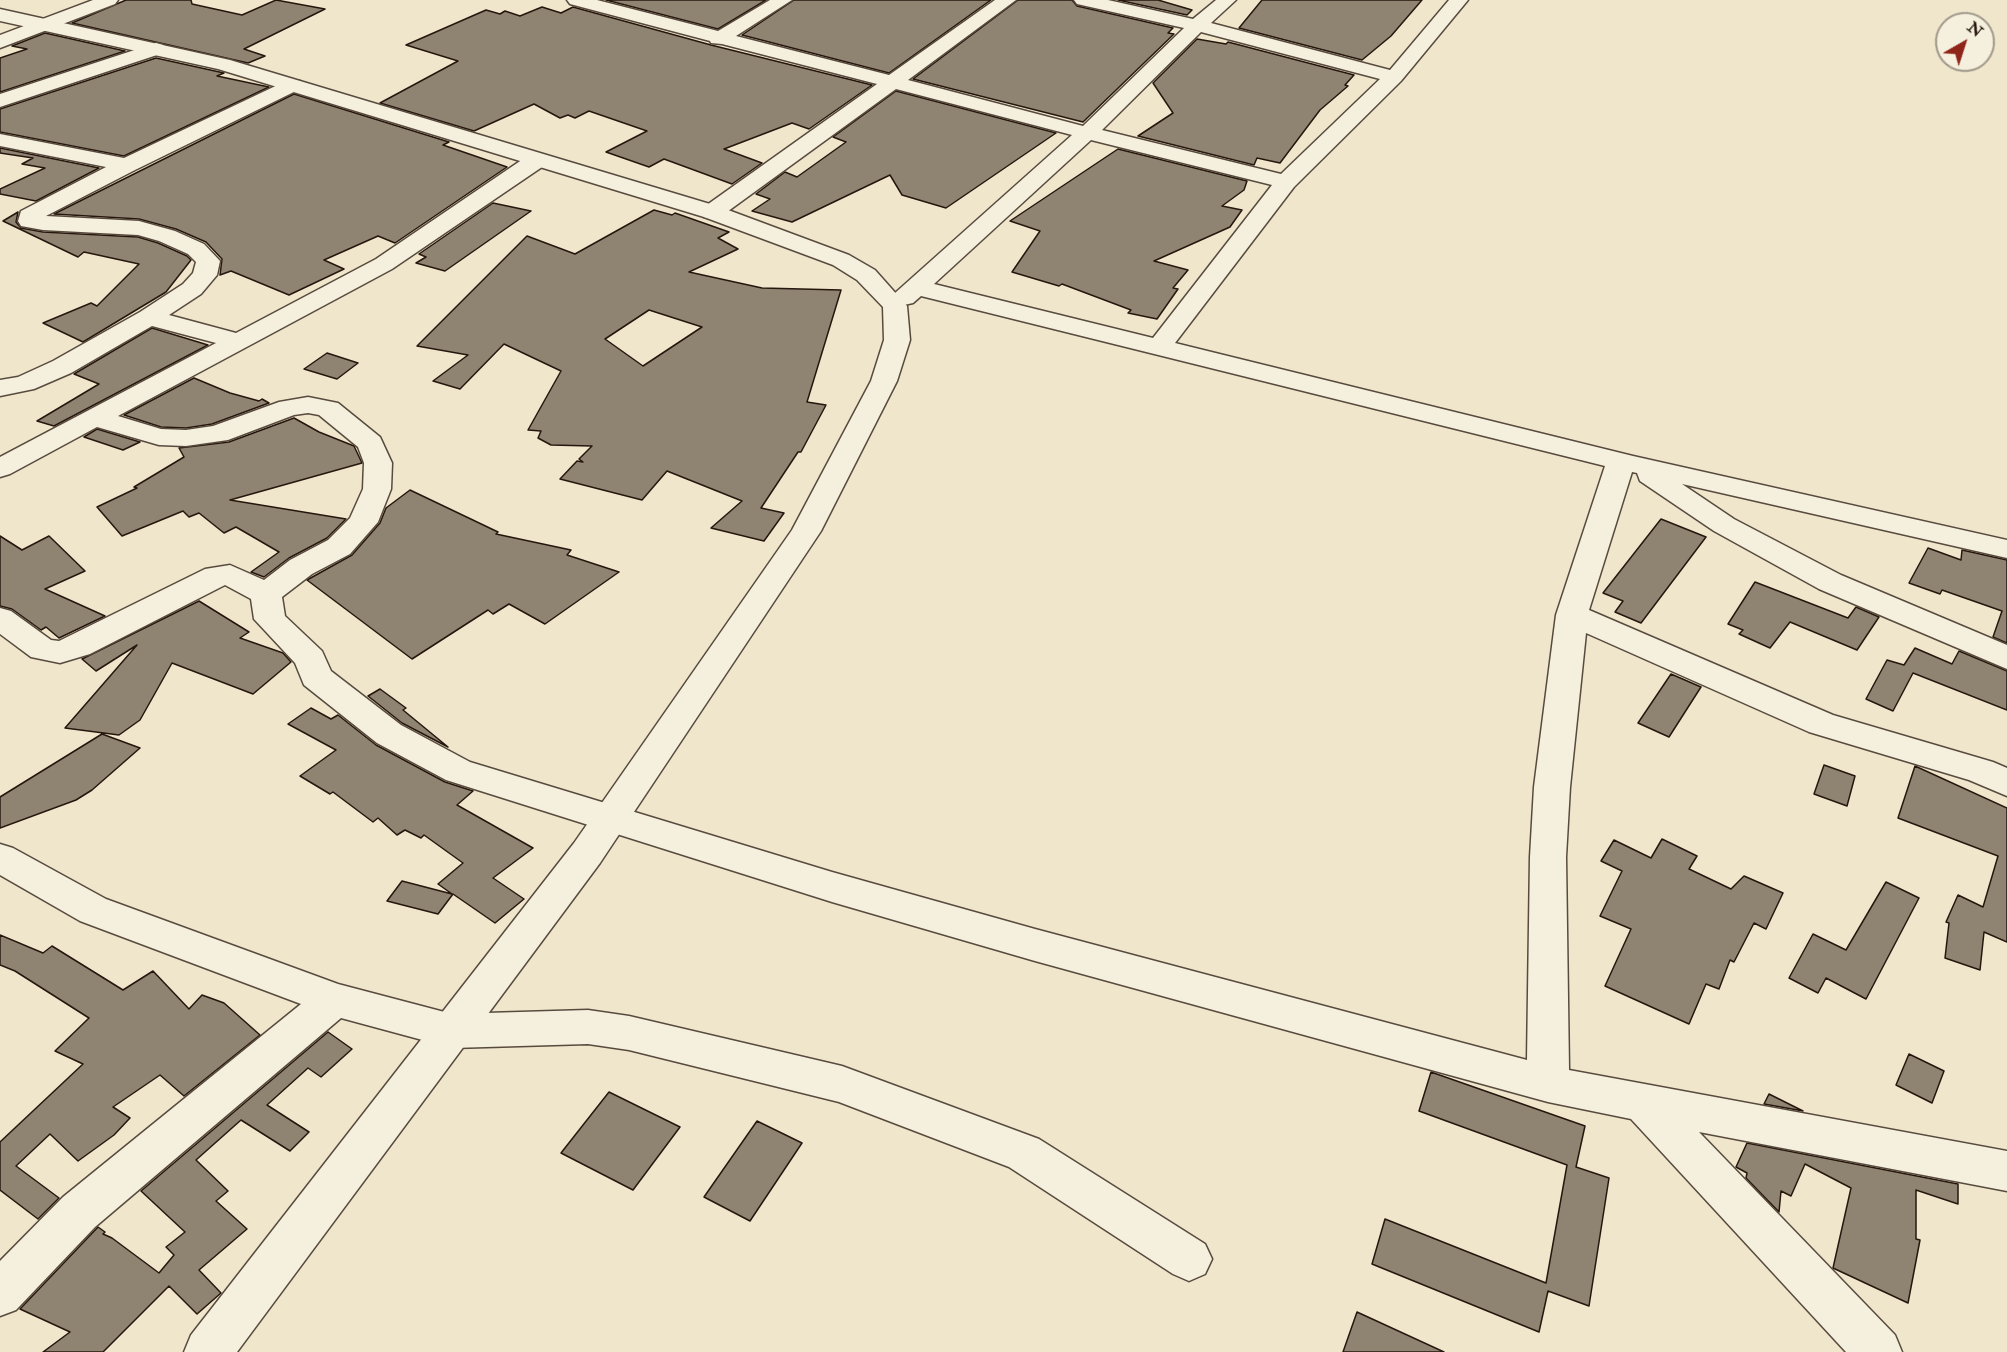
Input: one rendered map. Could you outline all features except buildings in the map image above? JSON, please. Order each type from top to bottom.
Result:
[{"type":"street","points":[[0,42],[109,0]]},
{"type":"street","points":[[576,0],[718,39],[1286,182]]},
{"type":"street","points":[[718,39],[783,0]]},
{"type":"street","points":[[712,212],[1006,0]]},
{"type":"street","points":[[1083,0],[1197,25],[1394,77]]},
{"type":"street","points":[[208,1352],[587,854],[806,531],[884,381],[897,340],[905,296],[1087,133],[1197,25],[1227,0]]},
{"type":"street","points":[[1159,347],[1286,182],[1394,77],[1459,0]]},
{"type":"street","points":[[0,15],[224,64],[712,212],[841,260],[905,296],[1159,347],[1627,463],[2007,549]]},
{"type":"street","points":[[0,101],[156,49]]},
{"type":"street","points":[[0,388],[24,383],[62,367],[149,317],[192,289],[205,275],[208,261],[196,249],[167,236],[139,228],[29,221],[29,216],[127,165],[293,85]]},
{"type":"street","points":[[0,140],[127,165]]},
{"type":"street","points":[[0,468],[12,450],[96,417],[384,264],[537,160]]},
{"type":"street","points":[[149,317],[238,341]]},
{"type":"street","points":[[96,417],[159,437],[186,438],[218,434],[289,408],[308,405],[328,409],[370,443],[378,463],[377,489],[363,522],[339,546],[301,567],[266,594]]},
{"type":"street","points":[[1548,1084],[1548,857],[1552,787],[1572,615],[1627,463]]},
{"type":"street","points":[[1627,463],[1724,525],[1830,582],[2007,658]]},
{"type":"street","points":[[0,618],[42,650],[60,652],[79,646],[216,576],[231,575],[266,594]]},
{"type":"street","points":[[266,594],[270,619],[310,659],[316,677],[389,734],[458,771],[610,820],[1035,945],[1548,1084],[2007,1171]]},
{"type":"street","points":[[1572,615],[1821,724],[1998,775]]},
{"type":"street","points":[[0,858],[93,910],[335,1000],[452,1031],[588,1027],[628,1034],[842,1084],[1024,1153],[1189,1259]]},
{"type":"street","points":[[0,1294],[79,1212],[335,1000]]},
{"type":"street","points":[[1644,1103],[1878,1352]]}]
